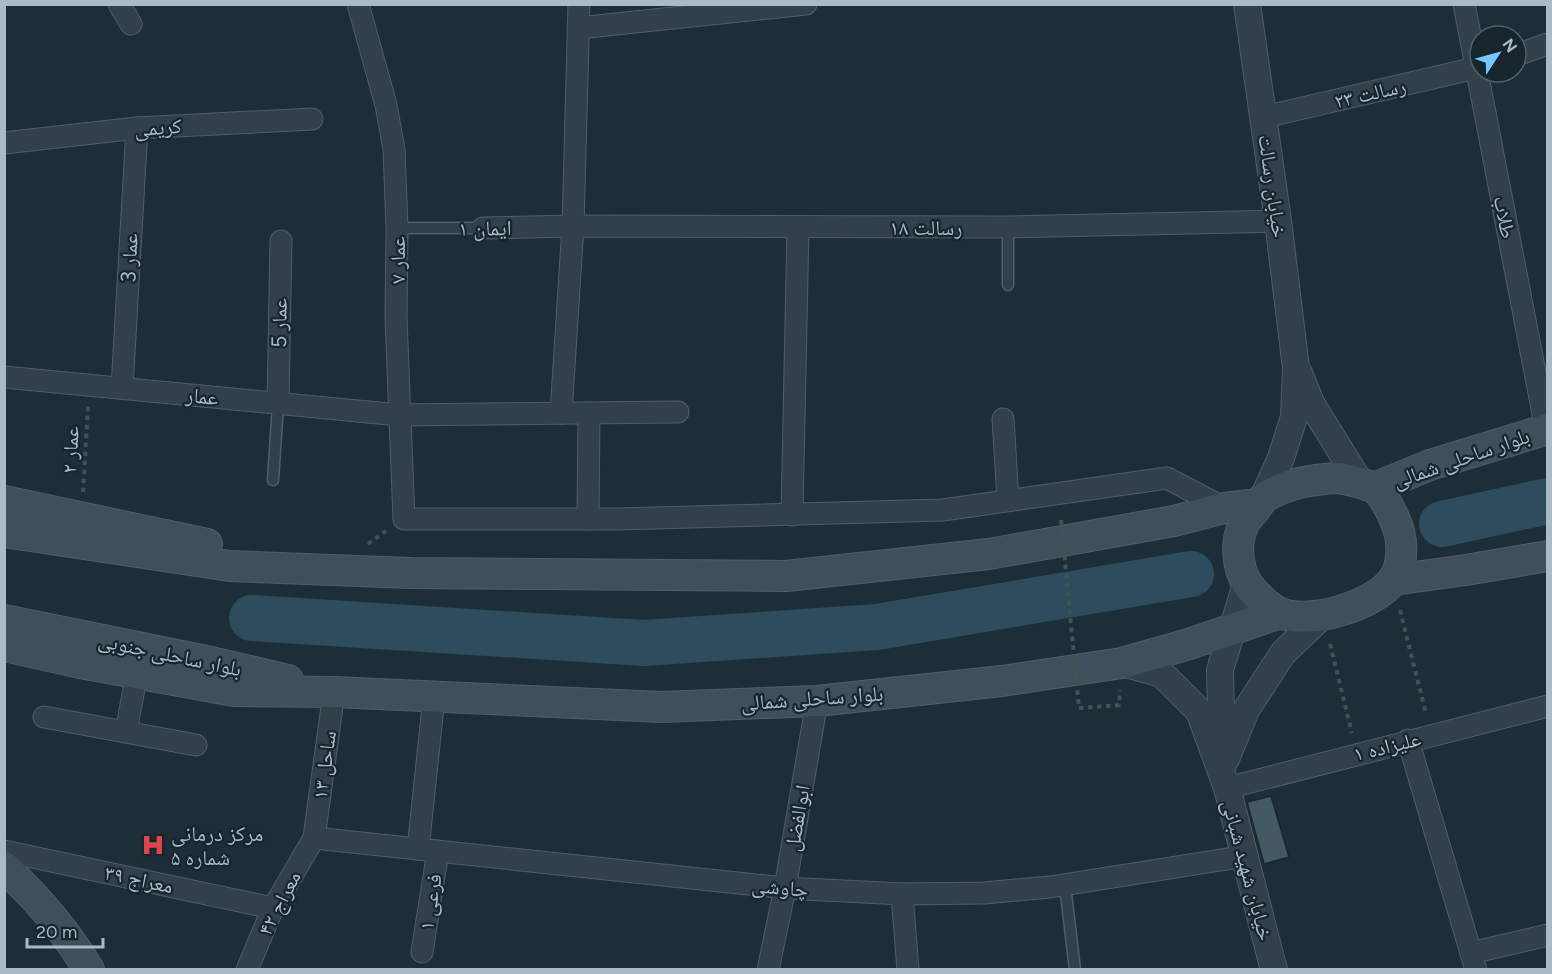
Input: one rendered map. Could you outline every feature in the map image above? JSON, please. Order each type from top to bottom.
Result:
[{"type":"main road","name":"بلوار ساحلی شمالی","points":[[1368,486],[1547,429]]},
{"type":"main road","points":[[4,532],[230,566],[410,573],[786,576],[989,554],[1174,521],[1261,501],[1311,480],[1339,478],[1368,486],[1389,508],[1397,524],[1401,541],[1400,561],[1393,580],[1371,598],[1350,608],[1323,615],[1297,616],[1280,613],[1262,601],[1246,584],[1237,555],[1243,525],[1261,501]]},
{"type":"main road","points":[[4,501],[331,570]]},
{"type":"main road","points":[[1393,580],[1548,556]]},
{"type":"main road","name":"بلوار ساحلی شمالی","points":[[334,692],[662,707],[818,701],[1002,681],[1122,663],[1280,613]]},
{"type":"main road","name":"بلوار ساحلی جنوبی","points":[[4,620],[211,662],[334,692]]},
{"type":"main road","points":[[4,646],[234,692],[334,692]]},
{"type":"main road","points":[[4,867],[34,896],[75,947],[89,969]]},
{"type":"street","points":[[118,4],[131,24]]},
{"type":"street","name":"عمار ۷","points":[[358,4],[391,126],[397,228],[396,318],[404,519],[588,519]]},
{"type":"street","points":[[561,413],[573,226],[579,4]]},
{"type":"street","points":[[578,28],[806,4]]},
{"type":"street","name":"خیابان رسالت","points":[[1247,4],[1296,368],[1294,417],[1281,458],[1261,501]]},
{"type":"street","name":"طلاب","points":[[1464,4],[1468,24]]},
{"type":"street","points":[[1528,51],[1548,44]]},
{"type":"street","name":"رسالت ۲۳","points":[[1264,117],[1468,69]]},
{"type":"street","name":"طلاب","points":[[1481,84],[1547,429]]},
{"type":"street","name":"کریمی","points":[[4,143],[136,128],[312,119]]},
{"type":"street","name":"عمار 3","points":[[122,388],[136,128]]},
{"type":"street","name":"رسالت ۱۸","points":[[573,226],[1008,227],[1278,221]]},
{"type":"street","name":"ایمان ۱","points":[[483,228],[573,226]]},
{"type":"street","points":[[792,515],[798,226]]},
{"type":"street","name":"عمار 5","points":[[278,404],[281,241]]},
{"type":"street","name":"خیابان رسالت","points":[[1296,368],[1311,403],[1368,486]]},
{"type":"street","name":"عمار","points":[[4,377],[399,415],[678,412]]},
{"type":"street","points":[[589,413],[588,519],[943,510],[1167,478],[1224,508]]},
{"type":"street","points":[[1003,419],[1008,500]]},
{"type":"street","name":"خیابان شهید شبانی","points":[[1224,779],[1220,670],[1246,584]]},
{"type":"street","points":[[1224,779],[1246,710],[1283,653],[1323,615]]},
{"type":"street","name":"خیابان شهید شبانی","points":[[1122,663],[1161,674],[1199,711],[1224,779],[1274,969]]},
{"type":"street","points":[[126,732],[137,673]]},
{"type":"street","name":"ساحل ۱۳","points":[[314,838],[334,692]]},
{"type":"street","name":"فرعی ۱","points":[[422,952],[434,697]]},
{"type":"street","name":"ابوالفضل","points":[[768,969],[785,888],[818,701]]},
{"type":"street","name":"علیزاده ۱","points":[[1224,779],[1357,754],[1548,706]]},
{"type":"street","points":[[44,717],[196,745]]},
{"type":"street","points":[[1408,740],[1474,961],[1548,935]]},
{"type":"street","name":"چاوشی","points":[[314,838],[785,888],[902,894],[984,893],[1065,885],[1246,856]]},
{"type":"street","name":"معراج ۴۲","points":[[247,969],[273,908],[314,838]]},
{"type":"street","name":"معراج ۳۹","points":[[4,851],[273,908]]},
{"type":"street","points":[[902,894],[908,969]]},
{"type":"lane","points":[[1008,227],[1008,285]]},
{"type":"lane","name":"ایمان ۱","points":[[397,228],[483,228]]},
{"type":"lane","points":[[273,480],[278,404]]},
{"type":"lane","points":[[1065,885],[1076,969]]},
{"type":"path","name":"عمار ۲","points":[[81,517],[89,384]]},
{"type":"path","points":[[1061,520],[1079,708],[1119,705]]},
{"type":"path","points":[[1393,580],[1431,735]]},
{"type":"path","points":[[1323,615],[1357,754]]},
{"type":"building","points":[[1271,796],[1289,857],[1264,864],[1247,802]]},
{"type":"waterway","points":[[1442,524],[1548,501]]},
{"type":"waterway","points":[[252,618],[644,643],[877,627],[1191,574]]},
{"type":"place","name":"مرکز درمانی شماره ۵","points":[[153,845]]}]
